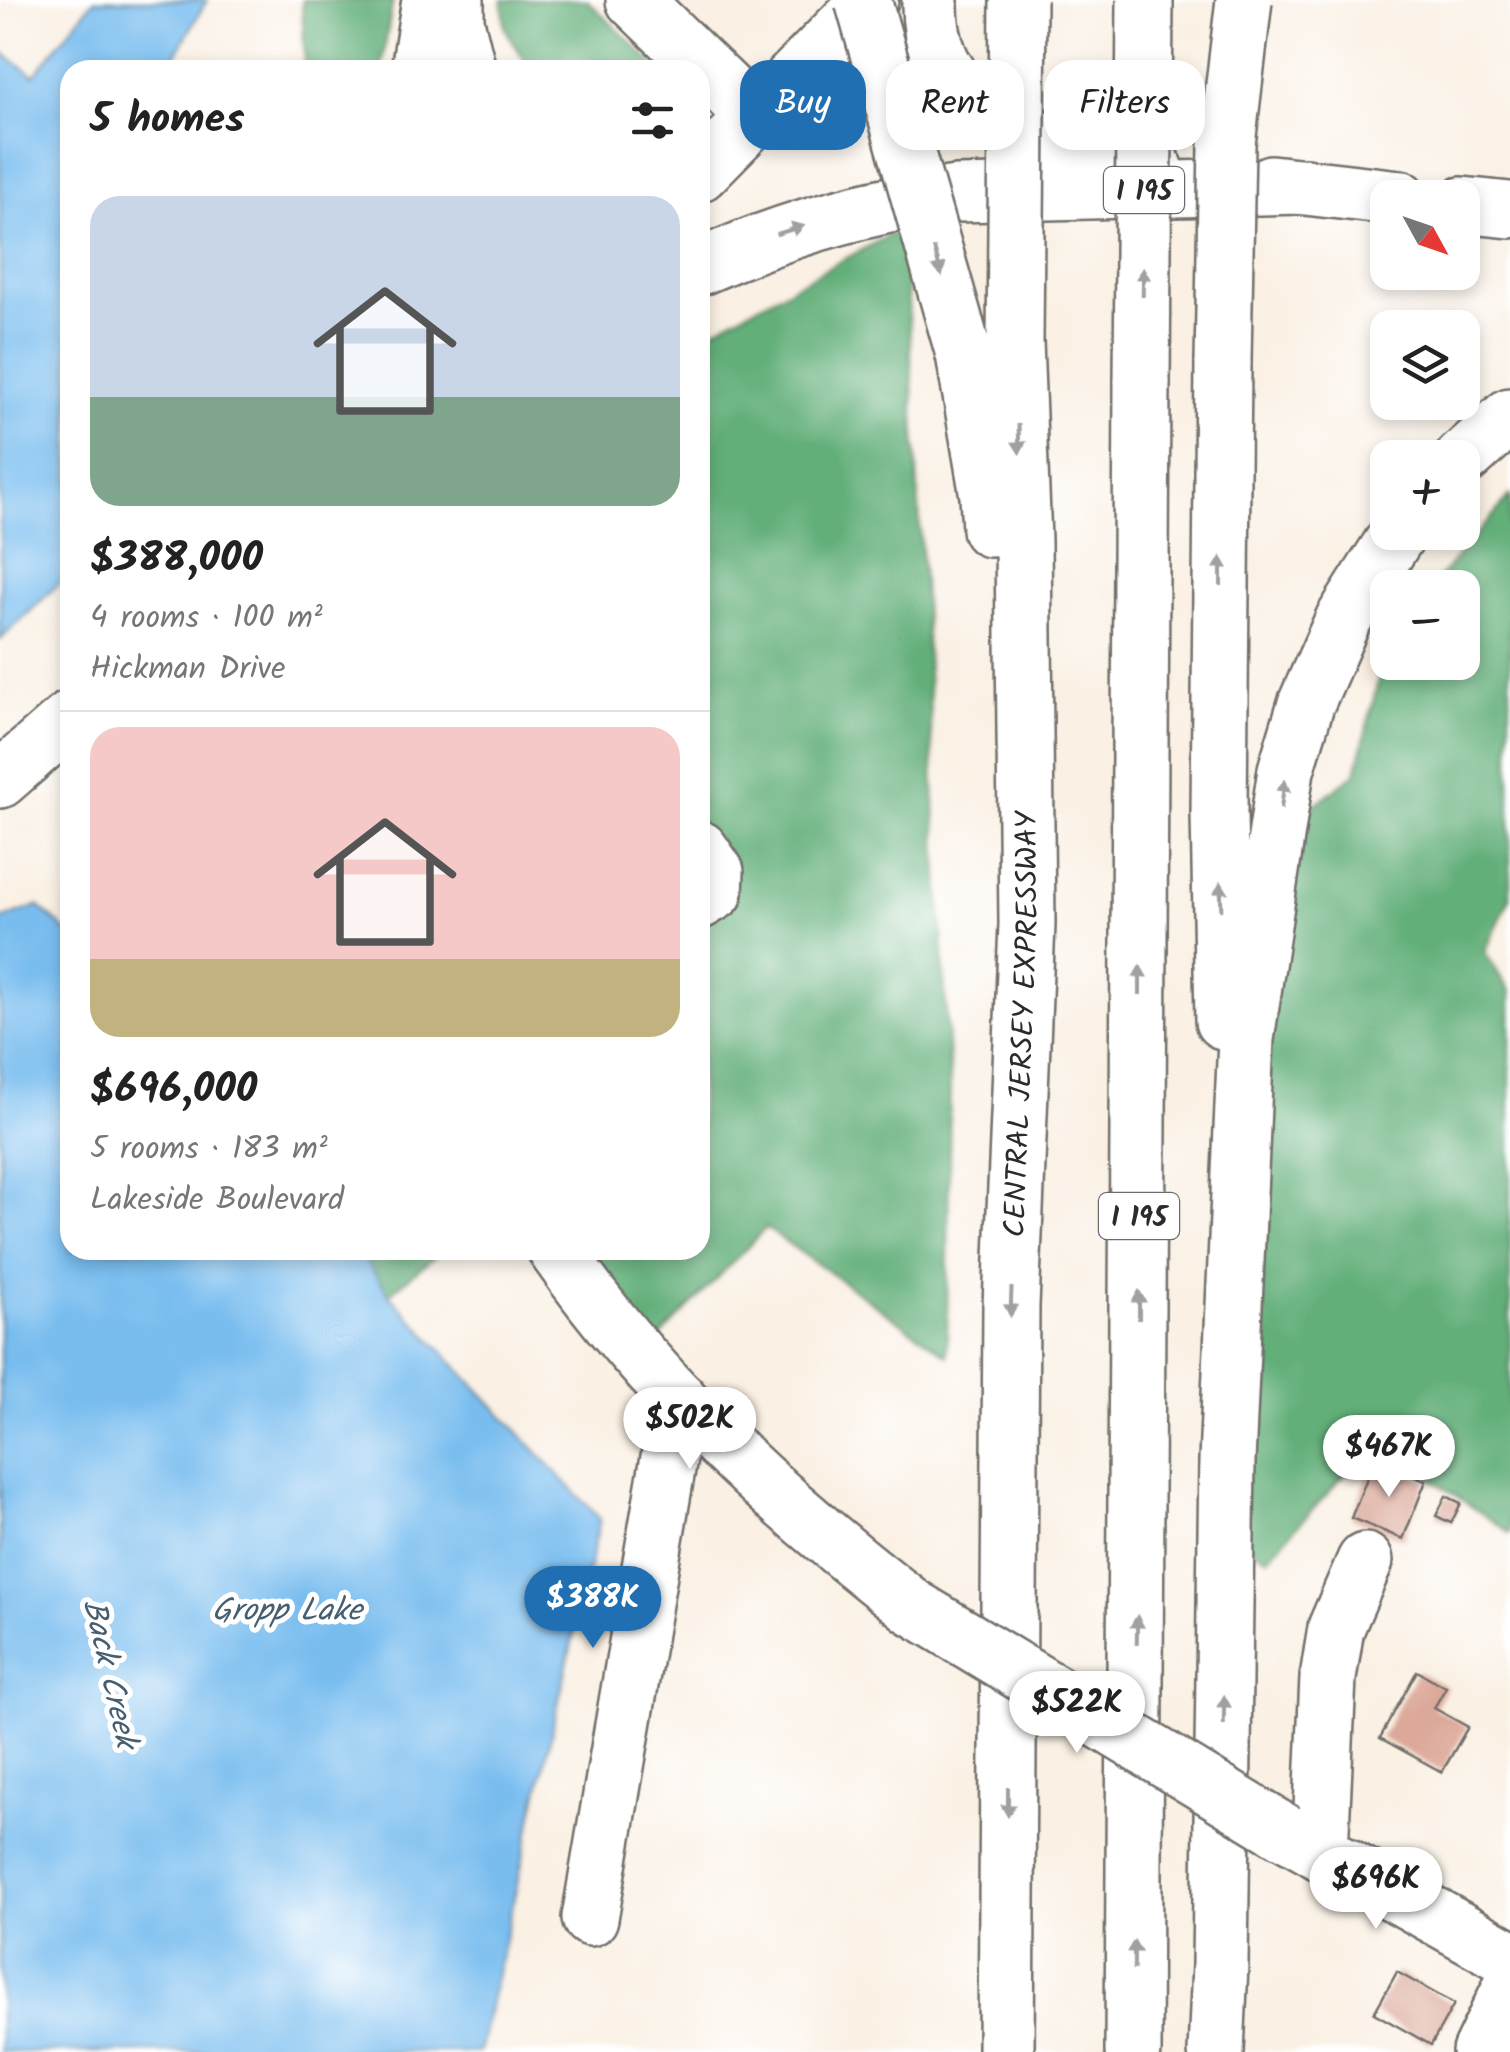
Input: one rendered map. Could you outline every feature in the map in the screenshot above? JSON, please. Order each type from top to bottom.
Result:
[{"type":"main road","points":[[421,60],[430,0]]},
{"type":"main road","points":[[456,0],[456,22],[466,60]]},
{"type":"main road","points":[[634,0],[697,60]]},
{"type":"main road","points":[[809,60],[866,0],[990,348]]},
{"type":"main road","points":[[930,0],[929,20],[938,55],[956,85],[982,110],[1038,136],[1120,166],[1370,194]]},
{"type":"main road","points":[[990,348],[1018,0]]},
{"type":"main road","name":"I 195","points":[[1133,2052],[1145,0]]},
{"type":"main road","points":[[1230,1378],[1219,813],[1223,362],[1227,144],[1244,0]]},
{"type":"main road","points":[[710,73],[740,102]]},
{"type":"main road","points":[[710,141],[740,124]]},
{"type":"main road","points":[[710,163],[740,132]]},
{"type":"main road","points":[[710,263],[766,238],[898,201],[956,194],[1305,186]]},
{"type":"main road","points":[[1480,207],[1510,210]]},
{"type":"main road","name":"CENTRAL JERSEY EXPRESSWAY","points":[[990,348],[988,496],[1006,837],[1027,924],[1011,1306],[1006,2052]]},
{"type":"main road","points":[[1480,443],[1510,416]]},
{"type":"main road","points":[[1216,2052],[1230,1378],[1246,1039],[1286,770],[1306,704],[1343,620],[1388,550]]},
{"type":"main road","points":[[29,770],[60,731]]},
{"type":"main road","points":[[29,770],[60,742]]},
{"type":"main road","points":[[710,863],[716,872],[715,892],[710,895]]},
{"type":"main road","points":[[564,1260],[642,1360],[740,1462],[824,1538],[913,1607],[1302,1842],[1510,1958]]},
{"type":"main road","points":[[590,1918],[679,1399]]},
{"type":"main road","points":[[1302,1842],[1333,1644],[1342,1611],[1366,1561]]},
{"type":"main road","points":[[1480,2052],[1510,1989]]},
{"type":"green space","points":[[302,0],[393,0],[383,60],[305,60]]},
{"type":"green space","points":[[502,0],[587,0],[650,60],[524,60],[505,28]]},
{"type":"green space","points":[[904,227],[950,1082],[947,1355],[766,1228],[631,1367],[552,1260],[710,1260],[710,332]]},
{"type":"green space","points":[[1510,496],[1510,898],[1485,952],[1510,992],[1510,1533],[1376,1441],[1268,1558],[1236,1539],[1242,860],[1356,773],[1378,680],[1480,680],[1480,570],[1446,570],[1463,550],[1480,550],[1480,531]]},
{"type":"green space","points":[[365,1260],[431,1260],[389,1294]]},
{"type":"water","points":[[94,0],[207,0],[173,60],[60,60],[60,583],[0,640],[0,51],[34,75]]},
{"type":"water","name":"Gropp Lake","points":[[38,906],[60,925],[60,1260],[365,1260],[389,1294],[600,1519],[479,2052],[0,2052],[0,920]]},
{"type":"building","points":[[1374,1461],[1426,1481],[1403,1539],[1351,1518]]},
{"type":"building","points":[[1446,1496],[1461,1503],[1451,1523],[1436,1516]]},
{"type":"building","points":[[1417,1671],[1446,1687],[1434,1708],[1468,1727],[1442,1772],[1380,1738]]},
{"type":"building","points":[[1397,1972],[1454,2004],[1431,2045],[1374,2013]]},
{"type":"water label","name":"Back Creek","points":[[111,1673]]}]
